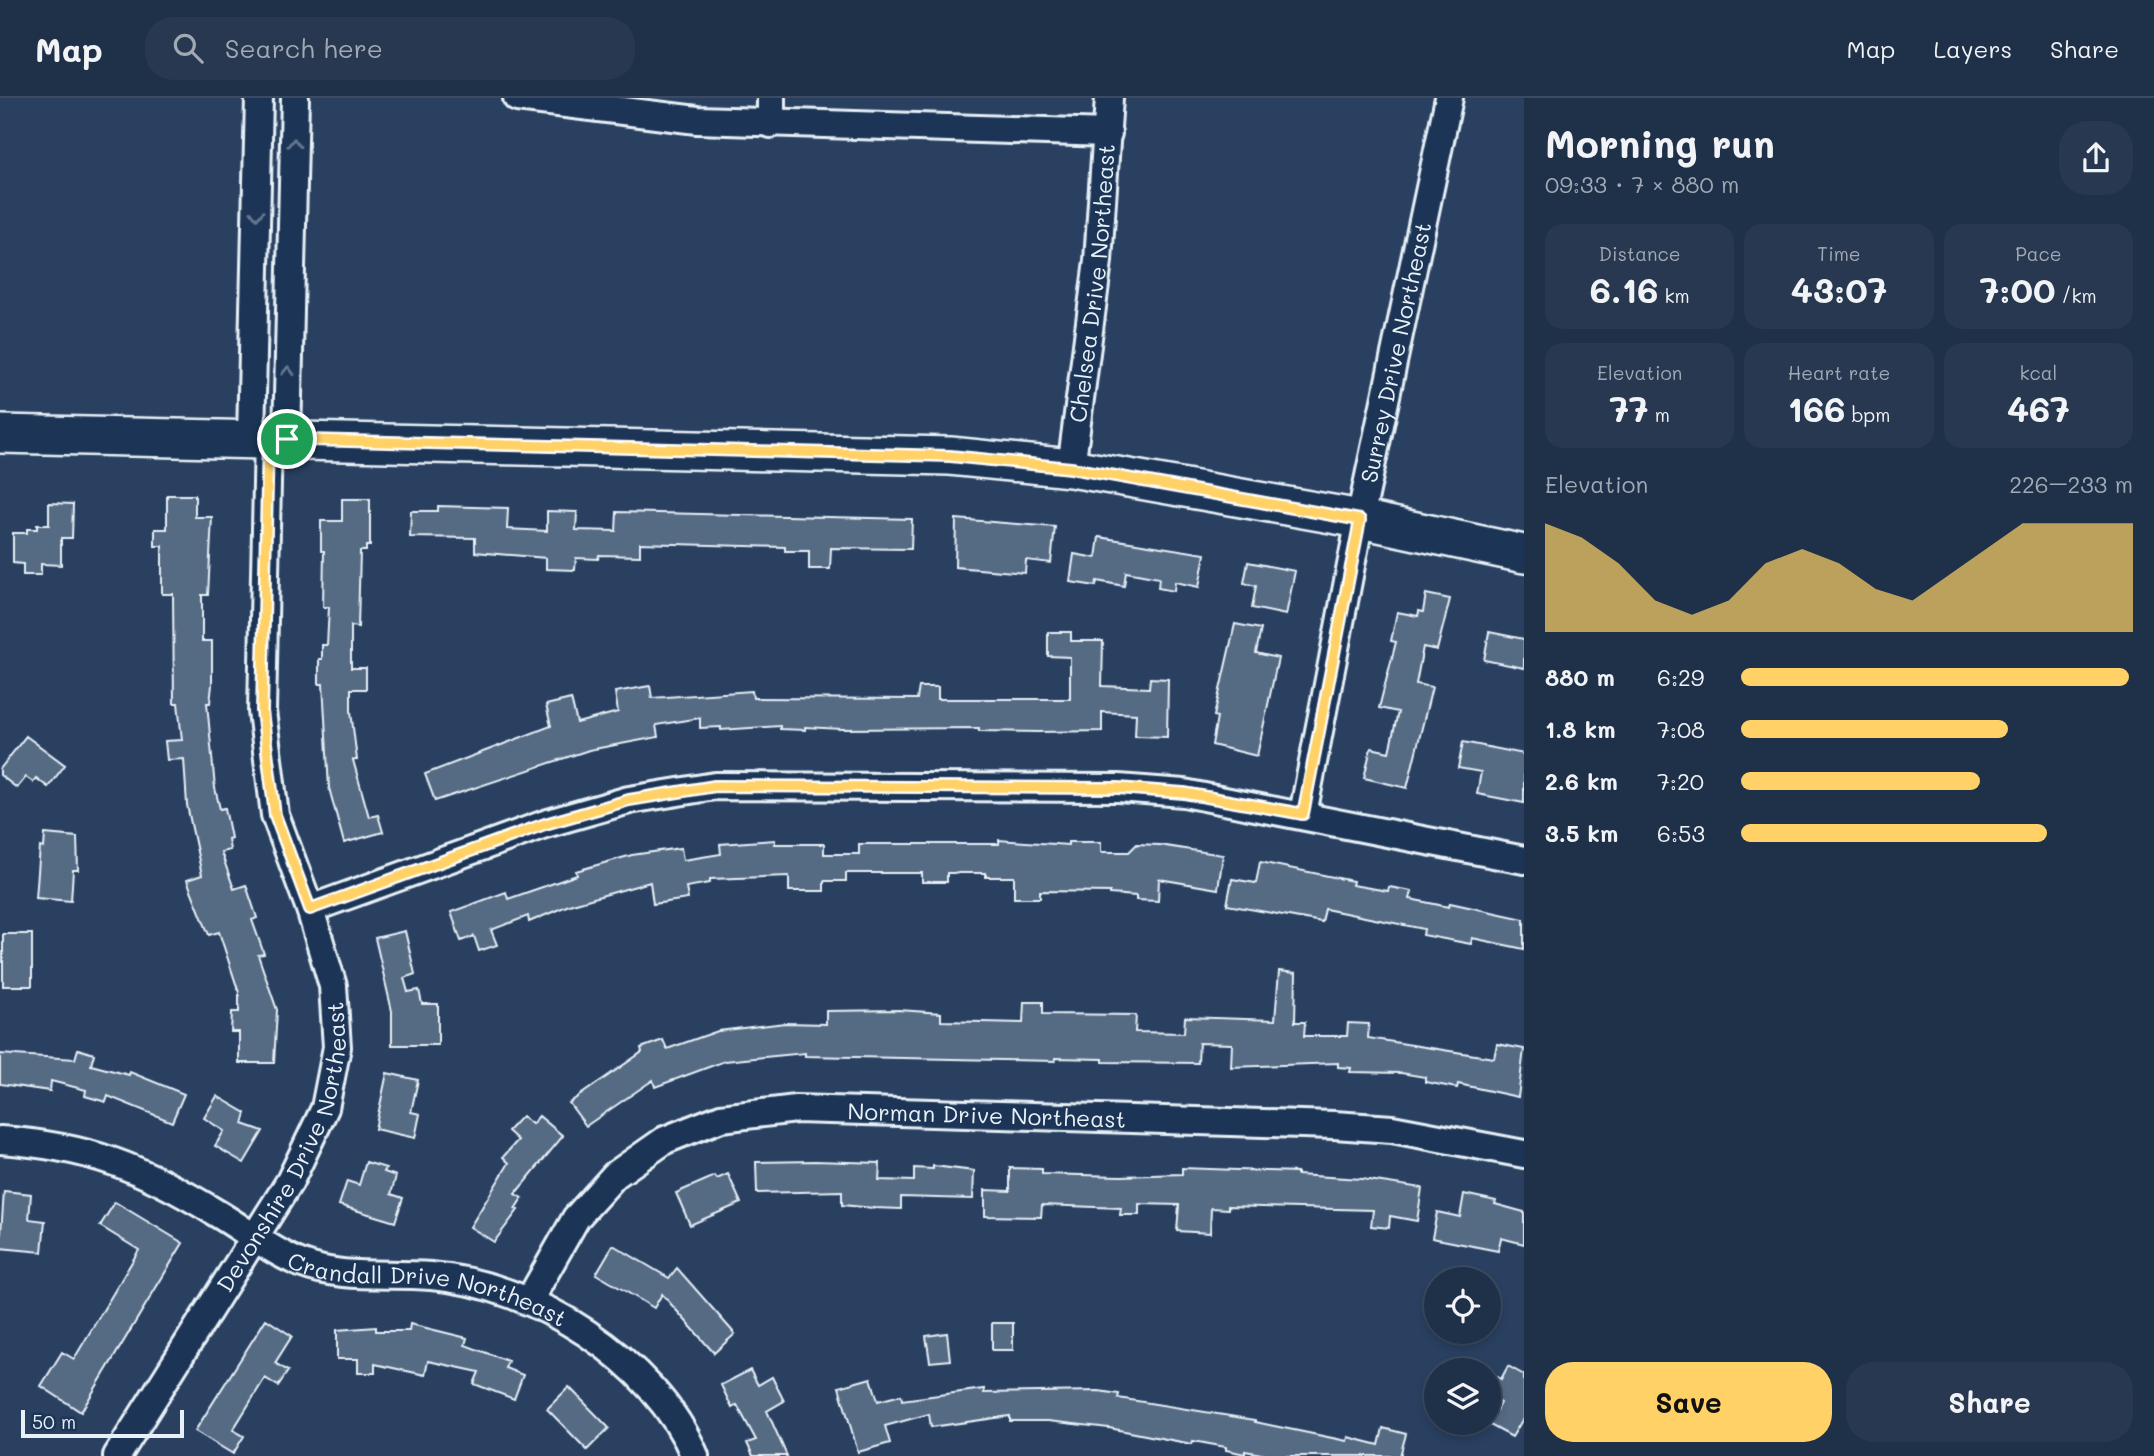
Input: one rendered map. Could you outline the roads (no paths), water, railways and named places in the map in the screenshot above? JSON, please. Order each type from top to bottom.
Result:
[{"type":"main road","points":[[0,434],[950,456],[1071,468],[1360,520],[1524,554]]},
{"type":"street","name":"Devonshire Drive Northeast","points":[[260,98],[269,439]]},
{"type":"street","name":"Devonshire Drive Northeast","points":[[117,1456],[290,1181],[325,1108],[337,1046],[333,986],[310,909],[275,815],[262,711],[269,439],[295,98]]},
{"type":"street","points":[[516,98],[697,120],[771,111],[1108,133]]},
{"type":"street","name":"Chelsea Drive Northeast","points":[[1071,468],[1098,261],[1109,98]]},
{"type":"street","name":"Surrey Drive Northeast","points":[[1303,814],[1360,520],[1449,98]]},
{"type":"street","points":[[310,909],[545,824],[629,800],[715,786],[1118,788],[1184,793],[1303,814],[1524,860]]},
{"type":"street","name":"Norman Drive Northeast","points":[[529,1301],[576,1218],[615,1175],[664,1140],[721,1118],[796,1109],[1334,1125],[1392,1129],[1524,1154]]},
{"type":"street","name":"Crandall Drive Northeast","points":[[0,1140],[77,1149],[121,1162],[163,1181],[297,1262],[326,1272],[431,1276],[468,1281],[529,1301],[616,1352],[644,1378],[684,1430],[695,1456]]}]
